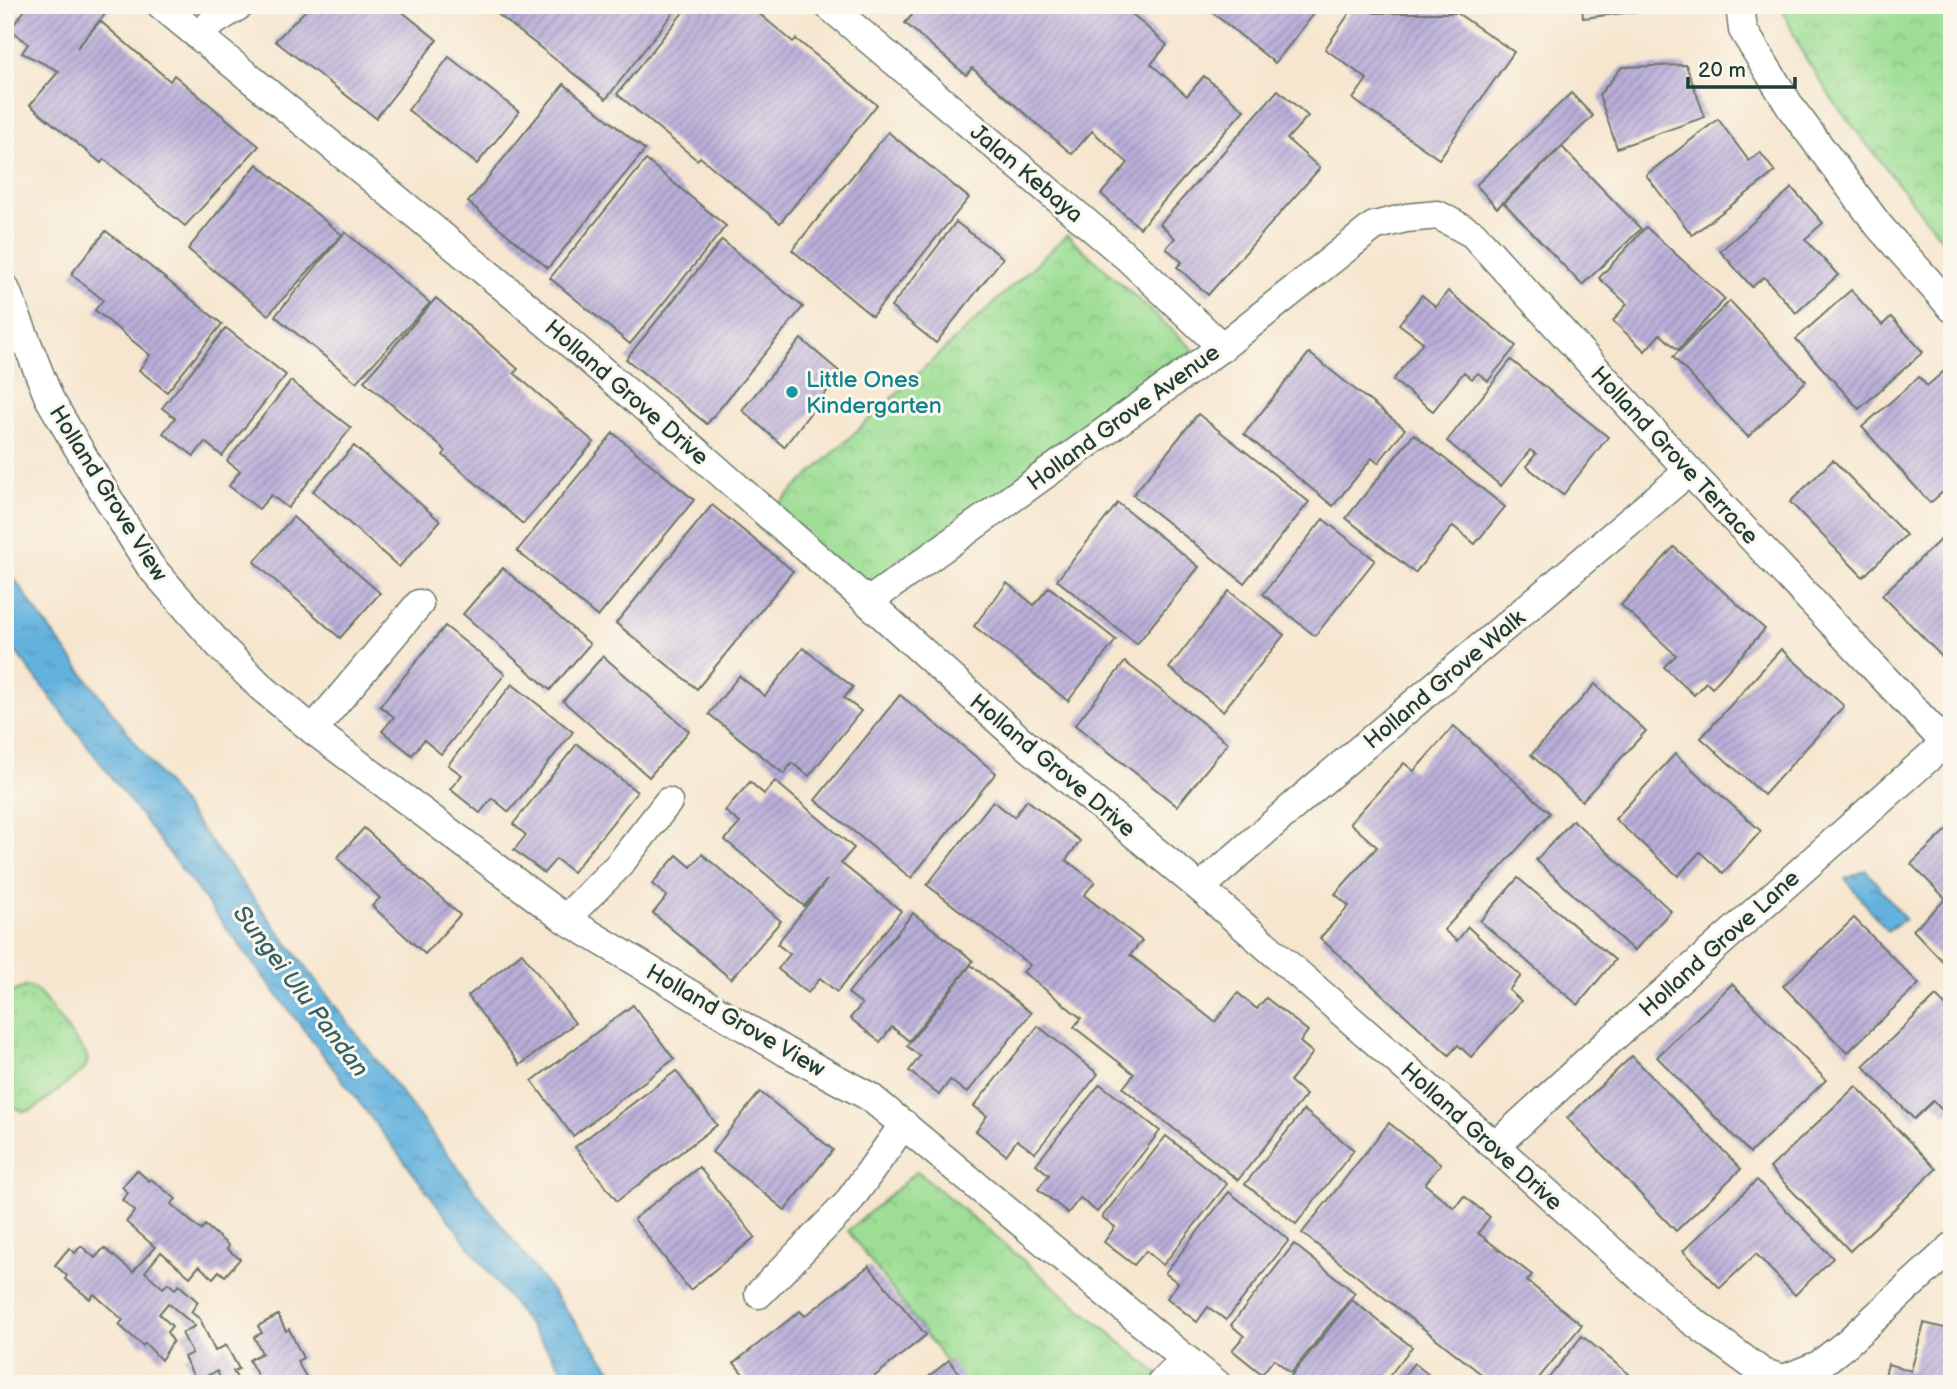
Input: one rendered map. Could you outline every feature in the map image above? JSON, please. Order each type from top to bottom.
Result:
[{"type":"street","name":"Holland Grove Drive","points":[[161,5],[516,297],[868,602],[1019,739],[1200,888],[1644,1280],[1687,1317],[1763,1373],[1784,1379],[1819,1365],[1847,1343],[1952,1247]]},
{"type":"street","points":[[200,37],[210,24],[240,5]]},
{"type":"street","name":"Jalan Kebaya","points":[[828,5],[1128,258],[1222,347]]},
{"type":"street","points":[[1740,5],[1743,30],[1791,108],[1879,226],[1952,308]]},
{"type":"street","name":"Holland Grove Terrace","points":[[1374,226],[1406,218],[1437,215],[1473,234],[1689,471],[1948,746]]},
{"type":"street","name":"Holland Grove Avenue","points":[[868,602],[1222,347],[1374,226]]},
{"type":"street","name":"Holland Grove View","points":[[5,288],[49,398],[150,566],[220,646],[261,687],[313,730],[565,919],[775,1045],[870,1097],[1217,1384]]},
{"type":"street","name":"Holland Grove Walk","points":[[1200,888],[1689,471]]},
{"type":"street","points":[[313,730],[419,604]]},
{"type":"street","name":"Holland Grove Lane","points":[[1495,1146],[1606,1044],[1948,746]]},
{"type":"street","points":[[565,919],[619,865],[668,802]]},
{"type":"street","points":[[759,1294],[847,1204],[904,1124]]},
{"type":"street","points":[[1160,1384],[1186,1360]]},
{"type":"green space","points":[[1780,5],[1952,5],[1952,252],[1836,105],[1803,54]]},
{"type":"green space","points":[[1067,235],[1194,350],[852,610],[756,525]]},
{"type":"green space","points":[[27,986],[41,995],[86,1054],[88,1061],[84,1070],[34,1109],[25,1112],[11,1106],[5,1093],[5,995]]},
{"type":"green space","points":[[917,1171],[1170,1384],[963,1384],[848,1231]]},
{"type":"water","name":"Sungei Ulu Pandan","points":[[5,565],[41,618],[622,1384],[574,1384],[5,638]]},
{"type":"water","points":[[1866,870],[1905,919],[1887,931],[1845,879]]},
{"type":"building","points":[[29,5],[107,5],[110,8],[77,48],[100,21],[170,81],[174,75],[259,146],[185,226],[104,159],[101,163],[30,105],[59,71],[22,53],[28,44],[10,29]]},
{"type":"building","points":[[311,5],[394,5],[437,40],[376,118],[275,41]]},
{"type":"building","points":[[486,5],[679,5],[606,99]]},
{"type":"building","points":[[689,5],[749,5],[793,42],[796,39],[877,105],[780,223],[700,157],[697,160],[617,94]]},
{"type":"building","points":[[921,5],[1122,5],[1167,45],[1151,64],[1187,96],[1204,76],[1244,110],[1140,228],[1101,194],[1128,163],[1092,131],[1072,154],[972,68],[966,75],[905,23]]},
{"type":"building","points":[[1203,5],[1321,5],[1275,63]]},
{"type":"building","points":[[1355,5],[1364,5],[1375,13],[1457,13],[1514,52],[1439,159],[1353,99],[1367,79],[1325,49]]},
{"type":"building","points":[[1582,5],[1669,5],[1669,7],[1583,18]]},
{"type":"building","points":[[449,57],[519,112],[477,164],[408,110]]},
{"type":"building","points":[[1686,65],[1705,117],[1617,148],[1599,95],[1622,67]]},
{"type":"building","points":[[564,84],[645,150],[548,268],[468,202]]},
{"type":"building","points":[[1278,90],[1308,116],[1287,139],[1320,168],[1208,295],[1177,267],[1182,262],[1166,248],[1175,238],[1160,224]]},
{"type":"building","points":[[1571,93],[1593,116],[1497,208],[1476,185]]},
{"type":"building","points":[[1718,119],[1749,161],[1760,152],[1775,172],[1692,235],[1646,175]]},
{"type":"building","points":[[888,132],[969,198],[872,316],[792,250]]},
{"type":"building","points":[[1562,147],[1641,229],[1582,285],[1504,203]]},
{"type":"building","points":[[646,160],[726,226],[630,344],[550,278]]},
{"type":"building","points":[[257,164],[342,235],[268,315],[188,249]]},
{"type":"building","points":[[1792,188],[1823,223],[1805,239],[1838,275],[1796,313],[1764,277],[1752,287],[1720,251]]},
{"type":"building","points":[[956,222],[1003,258],[936,343],[891,307]]},
{"type":"building","points":[[1646,227],[1725,299],[1678,350],[1660,334],[1645,351],[1613,321],[1627,304],[1599,278]]},
{"type":"building","points":[[106,231],[222,324],[167,392],[139,370],[150,355],[95,310],[103,300],[71,274]]},
{"type":"building","points":[[345,232],[430,303],[356,382],[275,316]]},
{"type":"building","points":[[722,240],[803,307],[707,424],[626,359]]},
{"type":"building","points":[[1851,290],[1882,325],[1891,317],[1923,352],[1859,409],[1796,339]]},
{"type":"building","points":[[1448,291],[1516,346],[1488,381],[1478,373],[1472,379],[1464,372],[1433,411],[1393,380],[1423,342],[1399,324],[1422,295],[1436,307]]},
{"type":"building","points":[[436,298],[518,369],[514,373],[594,442],[523,524],[443,455],[446,451],[364,381]]},
{"type":"building","points":[[1730,301],[1806,381],[1748,437],[1673,357]]},
{"type":"building","points":[[226,328],[286,375],[222,456],[205,442],[194,456],[163,433],[175,418],[162,408]]},
{"type":"building","name":"Little Ones Kindergarten","points":[[801,339],[841,373],[784,447],[742,410]]},
{"type":"building","points":[[1309,353],[1405,429],[1378,463],[1372,458],[1333,506],[1244,434]]},
{"type":"building","points":[[1511,360],[1608,437],[1563,495],[1526,466],[1536,454],[1530,450],[1501,486],[1447,441]]},
{"type":"building","points":[[1952,364],[1952,484],[1930,503],[1862,427],[1919,377],[1927,386]]},
{"type":"building","points":[[291,381],[351,428],[288,508],[271,495],[259,509],[229,486],[240,471],[227,461]]},
{"type":"building","points":[[1198,414],[1309,502],[1244,583],[1133,495]]},
{"type":"building","points":[[613,433],[694,500],[598,617],[517,551]]},
{"type":"building","points":[[1414,434],[1505,507],[1475,544],[1453,526],[1415,573],[1346,518]]},
{"type":"building","points":[[354,446],[440,521],[399,567],[313,491]]},
{"type":"building","points":[[1833,460],[1906,535],[1863,577],[1790,502]]},
{"type":"building","points":[[1118,503],[1199,567],[1137,644],[1057,580]]},
{"type":"building","points":[[712,505],[793,571],[697,689],[616,623]]},
{"type":"building","points":[[293,517],[380,593],[340,638],[254,562]]},
{"type":"building","points":[[1323,519],[1375,560],[1315,636],[1263,594]]},
{"type":"building","points":[[1941,539],[1952,550],[1952,667],[1882,595]]},
{"type":"building","points":[[1674,547],[1765,629],[1712,688],[1706,682],[1694,695],[1664,667],[1676,655],[1621,605]]},
{"type":"building","points":[[503,568],[590,644],[550,690],[463,614]]},
{"type":"building","points":[[1007,583],[1034,605],[1049,587],[1116,640],[1068,701],[974,626]]},
{"type":"building","points":[[1229,591],[1284,635],[1223,711],[1169,668]]},
{"type":"building","points":[[445,626],[505,674],[441,754],[424,740],[412,755],[382,731],[394,717],[380,706]]},
{"type":"building","points":[[803,648],[853,687],[844,698],[861,711],[809,776],[792,763],[784,774],[709,714],[739,676],[765,696]]},
{"type":"building","points":[[1781,649],[1844,706],[1764,795],[1701,738]]},
{"type":"building","points":[[603,656],[689,731],[649,777],[563,701]]},
{"type":"building","points":[[1125,662],[1228,743],[1177,806],[1075,725]]},
{"type":"building","points":[[512,684],[573,732],[509,812],[492,798],[480,813],[450,789],[462,775],[448,765]]},
{"type":"building","points":[[1595,684],[1646,731],[1582,801],[1531,755]]},
{"type":"building","points":[[900,695],[996,773],[911,878],[815,800]]},
{"type":"building","points":[[1454,726],[1550,813],[1444,930],[1457,941],[1468,927],[1521,976],[1509,990],[1521,1001],[1471,1057],[1458,1045],[1449,1055],[1320,938],[1349,906],[1335,894],[1377,847],[1350,823],[1404,763],[1414,771]]},
{"type":"building","points":[[577,744],[637,792],[573,872],[556,859],[544,873],[514,850],[526,835],[513,824]]},
{"type":"building","points":[[1675,754],[1761,831],[1723,873],[1700,852],[1678,876],[1615,819]]},
{"type":"building","points":[[775,781],[854,848],[841,863],[901,911],[837,992],[820,978],[808,993],[778,969],[790,954],[777,944],[827,880],[804,906],[725,840],[740,823],[725,811],[734,800],[750,782],[764,794]]},
{"type":"building","points":[[1027,800],[1080,841],[1066,860],[1095,882],[1084,895],[1142,941],[1130,955],[1215,1022],[1238,993],[1257,1009],[1266,998],[1308,1031],[1300,1042],[1313,1053],[1290,1081],[1306,1095],[1238,1180],[1123,1088],[1134,1074],[1074,1027],[1081,1018],[1023,972],[1030,965],[927,885],[993,801],[1014,817]]},
{"type":"building","points":[[1573,820],[1671,911],[1634,951],[1536,860]]},
{"type":"building","points":[[1952,825],[1952,971],[1913,930],[1946,899],[1911,864]]},
{"type":"building","points":[[364,828],[460,915],[425,954],[372,906],[380,898],[337,858]]},
{"type":"building","points":[[702,854],[781,921],[731,979],[653,913],[667,896],[652,884],[661,873],[677,855],[691,867]]},
{"type":"building","points":[[1518,878],[1615,960],[1578,1005],[1480,921]]},
{"type":"building","points":[[913,913],[973,961],[909,1041],[892,1027],[880,1042],[850,1018],[862,1004],[848,993]]},
{"type":"building","points":[[1854,918],[1919,984],[1847,1053],[1783,986]]},
{"type":"building","points":[[522,953],[575,1023],[520,1065],[468,996]]},
{"type":"building","points":[[971,965],[1031,1013],[967,1093],[950,1080],[939,1095],[909,1071],[920,1056],[907,1046]]},
{"type":"building","points":[[1732,984],[1826,1080],[1750,1153],[1657,1057]]},
{"type":"building","points":[[1936,996],[1952,1012],[1952,1109],[1946,1114],[1933,1101],[1914,1119],[1863,1066]]},
{"type":"building","points":[[633,1005],[674,1059],[573,1136],[532,1081]]},
{"type":"building","points":[[1038,1026],[1098,1074],[1035,1153],[1017,1140],[1006,1155],[976,1131],[987,1116],[974,1106]]},
{"type":"building","points":[[1632,1056],[1741,1169],[1676,1231],[1567,1118]]},
{"type":"building","points":[[676,1071],[717,1125],[617,1201],[575,1147]]},
{"type":"building","points":[[1100,1084],[1160,1131],[1097,1212],[1080,1198],[1068,1213],[1038,1189],[1049,1175],[1036,1164]]},
{"type":"building","points":[[1856,1086],[1936,1169],[1850,1251],[1770,1168]]},
{"type":"building","points":[[760,1092],[833,1150],[785,1210],[712,1152]]},
{"type":"building","points":[[1304,1110],[1354,1150],[1296,1224],[1245,1184]]},
{"type":"building","points":[[1389,1123],[1441,1164],[1425,1184],[1454,1208],[1464,1196],[1490,1217],[1478,1233],[1532,1275],[1527,1281],[1582,1325],[1534,1384],[1494,1384],[1302,1233]]},
{"type":"building","points":[[1166,1136],[1227,1184],[1163,1265],[1146,1251],[1134,1265],[1104,1242],[1115,1227],[1102,1217]]},
{"type":"building","points":[[699,1167],[755,1237],[690,1290],[634,1219]]},
{"type":"building","points":[[137,1170],[176,1199],[171,1204],[201,1230],[205,1225],[240,1259],[225,1276],[219,1271],[213,1278],[199,1266],[190,1277],[161,1252],[145,1272],[163,1288],[168,1283],[175,1289],[179,1285],[198,1302],[191,1312],[200,1319],[215,1351],[226,1345],[239,1369],[233,1371],[238,1380],[232,1384],[223,1384],[217,1371],[196,1381],[184,1357],[192,1353],[182,1333],[195,1326],[168,1303],[159,1314],[172,1326],[167,1332],[173,1341],[161,1360],[145,1343],[143,1346],[119,1325],[123,1320],[94,1294],[90,1299],[65,1279],[67,1276],[55,1265],[69,1248],[75,1253],[81,1246],[95,1258],[104,1248],[133,1272],[155,1247],[126,1222],[135,1211],[122,1200],[128,1193],[122,1187]]},
{"type":"building","points":[[1757,1180],[1833,1258],[1795,1295],[1756,1254],[1720,1288],[1683,1251]]},
{"type":"building","points":[[1229,1192],[1289,1240],[1226,1320],[1208,1307],[1197,1322],[1167,1298],[1178,1283],[1165,1273]]},
{"type":"building","points":[[1294,1244],[1355,1293],[1291,1373],[1274,1359],[1262,1374],[1232,1350],[1244,1336],[1231,1325]]},
{"type":"building","points":[[869,1266],[926,1335],[865,1384],[751,1384],[734,1363],[800,1311],[805,1316]]},
{"type":"building","points":[[1352,1300],[1412,1347],[1383,1384],[1293,1384],[1288,1380]]},
{"type":"building","points":[[278,1315],[286,1331],[289,1329],[303,1358],[297,1361],[310,1384],[262,1384],[249,1360],[262,1353],[254,1337],[262,1333],[258,1326]]},
{"type":"building","points":[[1924,1323],[1952,1330],[1952,1384],[1883,1384],[1888,1364],[1911,1371]]},
{"type":"building","points":[[1582,1336],[1629,1374],[1622,1384],[1544,1384]]},
{"type":"building","points":[[949,1360],[968,1384],[920,1384]]},
{"type":"building","points":[[1414,1363],[1440,1384],[1397,1384]]},
{"type":"place","name":"Little Ones Kindergarten","points":[[792,392]]}]
